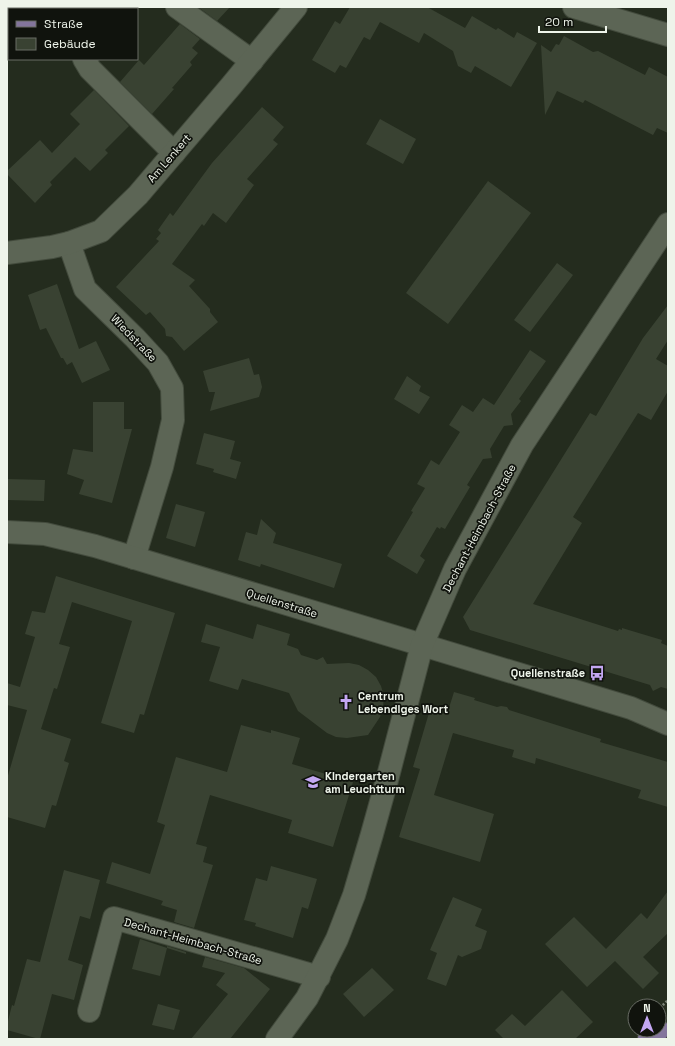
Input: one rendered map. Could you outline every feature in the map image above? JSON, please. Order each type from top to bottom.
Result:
[{"type":"street","points":[[177,7],[252,61]]},
{"type":"street","name":"Am Lenkert","points":[[7,253],[52,247],[69,243],[101,231],[138,195],[296,7]]},
{"type":"street","points":[[574,7],[668,35]]},
{"type":"street","points":[[85,60],[90,69],[174,153]]},
{"type":"street","name":"Dechant-Heimbach-Straße","points":[[277,1039],[307,998],[337,939],[355,889],[387,780],[422,645],[455,569],[522,445],[668,224]]},
{"type":"street","name":"Wiedstraße","points":[[69,243],[84,289],[135,338],[158,363],[172,388],[173,420],[162,467],[134,558]]},
{"type":"street","name":"Quellenstraße","points":[[7,532],[45,534],[95,546],[631,708],[668,724]]},
{"type":"street","name":"Dechant-Heimbach-Straße","points":[[89,1011],[114,918],[319,977]]},
{"type":"building","points":[[198,7],[230,7],[217,21]]},
{"type":"building","points":[[350,7],[427,7],[465,28],[472,16],[496,30],[498,28],[514,38],[517,32],[537,43],[511,87],[475,66],[471,73],[458,66],[453,51],[424,33],[419,43],[380,22],[370,40],[364,37],[346,68],[340,65],[335,73],[312,60],[335,21],[340,24]]},
{"type":"building","points":[[180,24],[200,39],[192,48],[198,53],[190,62],[192,65],[172,88],[174,89],[152,114],[120,82],[139,60],[144,65]]},
{"type":"building","points":[[564,36],[593,52],[598,51],[645,75],[649,67],[668,77],[668,133],[657,128],[653,135],[585,100],[583,103],[557,91],[545,115],[541,45],[551,52],[556,44],[559,45]]},
{"type":"building","points":[[94,90],[129,126],[105,150],[108,153],[90,171],[75,157],[50,182],[52,185],[35,203],[7,174],[7,171],[40,140],[52,153],[80,124],[70,114]]},
{"type":"building","points":[[262,107],[284,127],[273,140],[278,144],[247,179],[254,185],[226,223],[213,213],[204,226],[202,224],[172,264],[195,280],[189,286],[210,309],[210,312],[218,322],[184,351],[172,337],[166,336],[165,329],[150,312],[146,315],[116,287],[159,241],[156,239],[161,233],[158,230],[170,213],[173,216],[212,163]]},
{"type":"building","points":[[380,119],[416,139],[403,164],[366,144]]},
{"type":"building","points":[[488,181],[531,213],[448,324],[406,293]]},
{"type":"building","points":[[557,263],[573,275],[530,332],[514,320]]},
{"type":"building","points":[[57,284],[79,349],[96,341],[110,370],[82,383],[72,362],[67,365],[63,358],[61,358],[46,328],[40,330],[28,295]]},
{"type":"building","points":[[668,305],[668,340],[656,359],[668,366],[668,391],[651,420],[638,413],[573,517],[582,523],[533,604],[618,631],[619,629],[622,630],[622,628],[662,640],[661,643],[668,646],[668,689],[661,687],[653,691],[650,685],[470,630],[463,617],[590,413],[596,416],[643,338]]},
{"type":"building","points":[[530,350],[546,361],[519,399],[521,401],[511,414],[513,425],[504,426],[490,449],[492,458],[483,459],[467,485],[470,487],[445,529],[441,527],[440,529],[437,527],[420,556],[425,560],[417,574],[387,556],[413,512],[411,511],[425,488],[417,484],[431,460],[439,465],[460,432],[449,425],[462,405],[473,412],[483,398],[494,405]]},
{"type":"building","points":[[249,358],[254,375],[259,374],[262,387],[259,397],[210,411],[215,392],[209,392],[203,371]]},
{"type":"building","points":[[407,376],[421,386],[419,391],[430,397],[419,414],[394,399]]},
{"type":"building","points":[[93,402],[124,402],[124,429],[132,429],[112,503],[79,494],[84,480],[67,474],[73,449],[93,452]]},
{"type":"building","points":[[204,433],[235,441],[230,459],[241,462],[236,479],[213,472],[214,469],[196,464]]},
{"type":"building","points":[[7,479],[45,480],[44,501],[7,500]]},
{"type":"building","points":[[176,504],[205,512],[195,547],[166,538]]},
{"type":"building","points":[[261,519],[276,533],[273,543],[342,564],[334,588],[261,564],[260,567],[238,560],[246,532],[257,535]]},
{"type":"building","points":[[56,576],[175,613],[144,715],[140,714],[134,733],[101,723],[132,621],[72,602],[59,644],[70,647],[57,689],[54,688],[41,729],[71,739],[64,761],[69,763],[56,806],[52,805],[45,828],[7,817],[7,779],[27,710],[7,705],[7,683],[20,687],[35,637],[25,634],[32,611],[45,613]]},
{"type":"building","points":[[206,624],[253,639],[257,624],[290,634],[287,645],[298,649],[301,655],[317,660],[323,657],[327,664],[349,663],[359,665],[376,677],[381,686],[384,696],[380,717],[368,735],[347,738],[336,737],[327,733],[298,711],[289,693],[242,679],[238,690],[209,681],[220,647],[201,642]]},
{"type":"building","points":[[454,692],[475,698],[474,700],[497,707],[507,707],[509,710],[601,739],[600,742],[668,762],[668,807],[638,798],[641,790],[536,758],[535,764],[512,757],[514,750],[453,733],[434,795],[494,814],[480,862],[399,837],[420,769],[413,767],[431,706],[448,711]]},
{"type":"building","points":[[241,725],[271,733],[271,730],[300,738],[292,764],[353,782],[333,847],[288,833],[292,820],[210,795],[196,844],[207,847],[203,862],[213,865],[194,928],[174,922],[177,910],[161,905],[163,901],[106,883],[112,862],[150,874],[165,825],[157,822],[176,757],[227,772]]},
{"type":"building","points":[[271,866],[317,879],[308,909],[302,907],[293,938],[255,926],[256,923],[244,920],[256,878],[267,881]]},
{"type":"building","points":[[64,870],[100,880],[90,919],[80,916],[68,960],[83,965],[74,1000],[52,994],[39,1039],[7,1030],[7,1025],[27,959],[40,962]]},
{"type":"building","points":[[668,891],[668,933],[643,957],[659,973],[643,989],[615,961],[587,987],[545,944],[574,917],[606,949],[641,913],[647,919]]},
{"type":"building","points":[[453,897],[482,909],[475,926],[487,931],[481,949],[462,957],[458,955],[446,986],[427,979],[437,953],[430,950]]},
{"type":"building","points":[[140,939],[167,948],[160,976],[132,969]]},
{"type":"building","points":[[167,946],[186,952],[186,954],[167,948]]},
{"type":"building","points":[[205,957],[244,968],[270,989],[230,1039],[191,1039],[228,994],[216,985],[225,973],[202,967]]},
{"type":"building","points":[[372,968],[394,990],[364,1017],[343,994]]},
{"type":"building","points":[[562,990],[593,1022],[575,1039],[504,1039],[495,1030],[512,1014],[525,1026]]},
{"type":"building","points":[[158,1004],[180,1010],[174,1030],[152,1025]]},
{"type":"place","name":"Quellenstraße","points":[[597,673]]},
{"type":"place","name":"Centrum Lebendiges Wort","points":[[346,702]]},
{"type":"place","name":"Kindergarten am Leuchtturm","points":[[313,782]]}]
